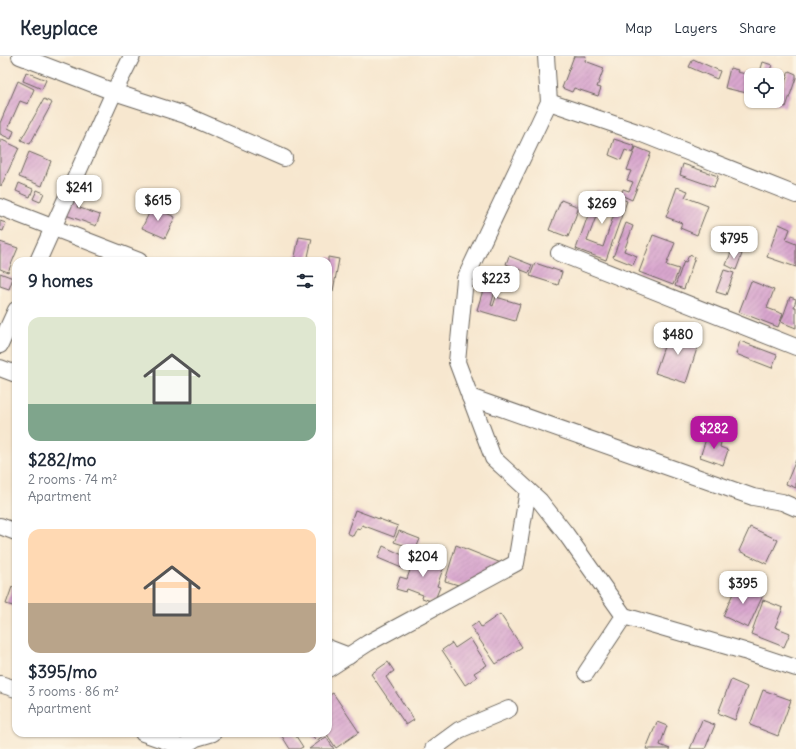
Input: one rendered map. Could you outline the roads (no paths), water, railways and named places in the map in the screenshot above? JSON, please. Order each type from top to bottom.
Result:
[{"type":"street","points":[[20,56],[114,92],[185,115],[284,158]]},
{"type":"street","points":[[40,257],[114,92],[132,56]]},
{"type":"street","points":[[546,56],[549,102],[465,279],[457,362],[493,458],[540,501],[566,534],[624,616],[744,651],[796,668]]},
{"type":"street","points":[[549,102],[637,132],[796,195]]},
{"type":"street","points":[[0,208],[129,257]]},
{"type":"street","points":[[559,253],[796,347]]},
{"type":"street","points":[[0,345],[12,319]]},
{"type":"street","points":[[0,368],[12,372]]},
{"type":"street","points":[[470,397],[753,497],[782,502],[796,508]]},
{"type":"street","points":[[332,667],[368,643],[516,563],[528,490]]},
{"type":"street","points":[[0,526],[12,530]]},
{"type":"street","points":[[586,673],[624,616]]},
{"type":"street","points":[[332,650],[349,656]]},
{"type":"street","points":[[0,684],[12,688]]},
{"type":"street","points":[[433,749],[459,730],[509,709]]},
{"type":"street","points":[[153,737],[181,748],[199,737]]}]
